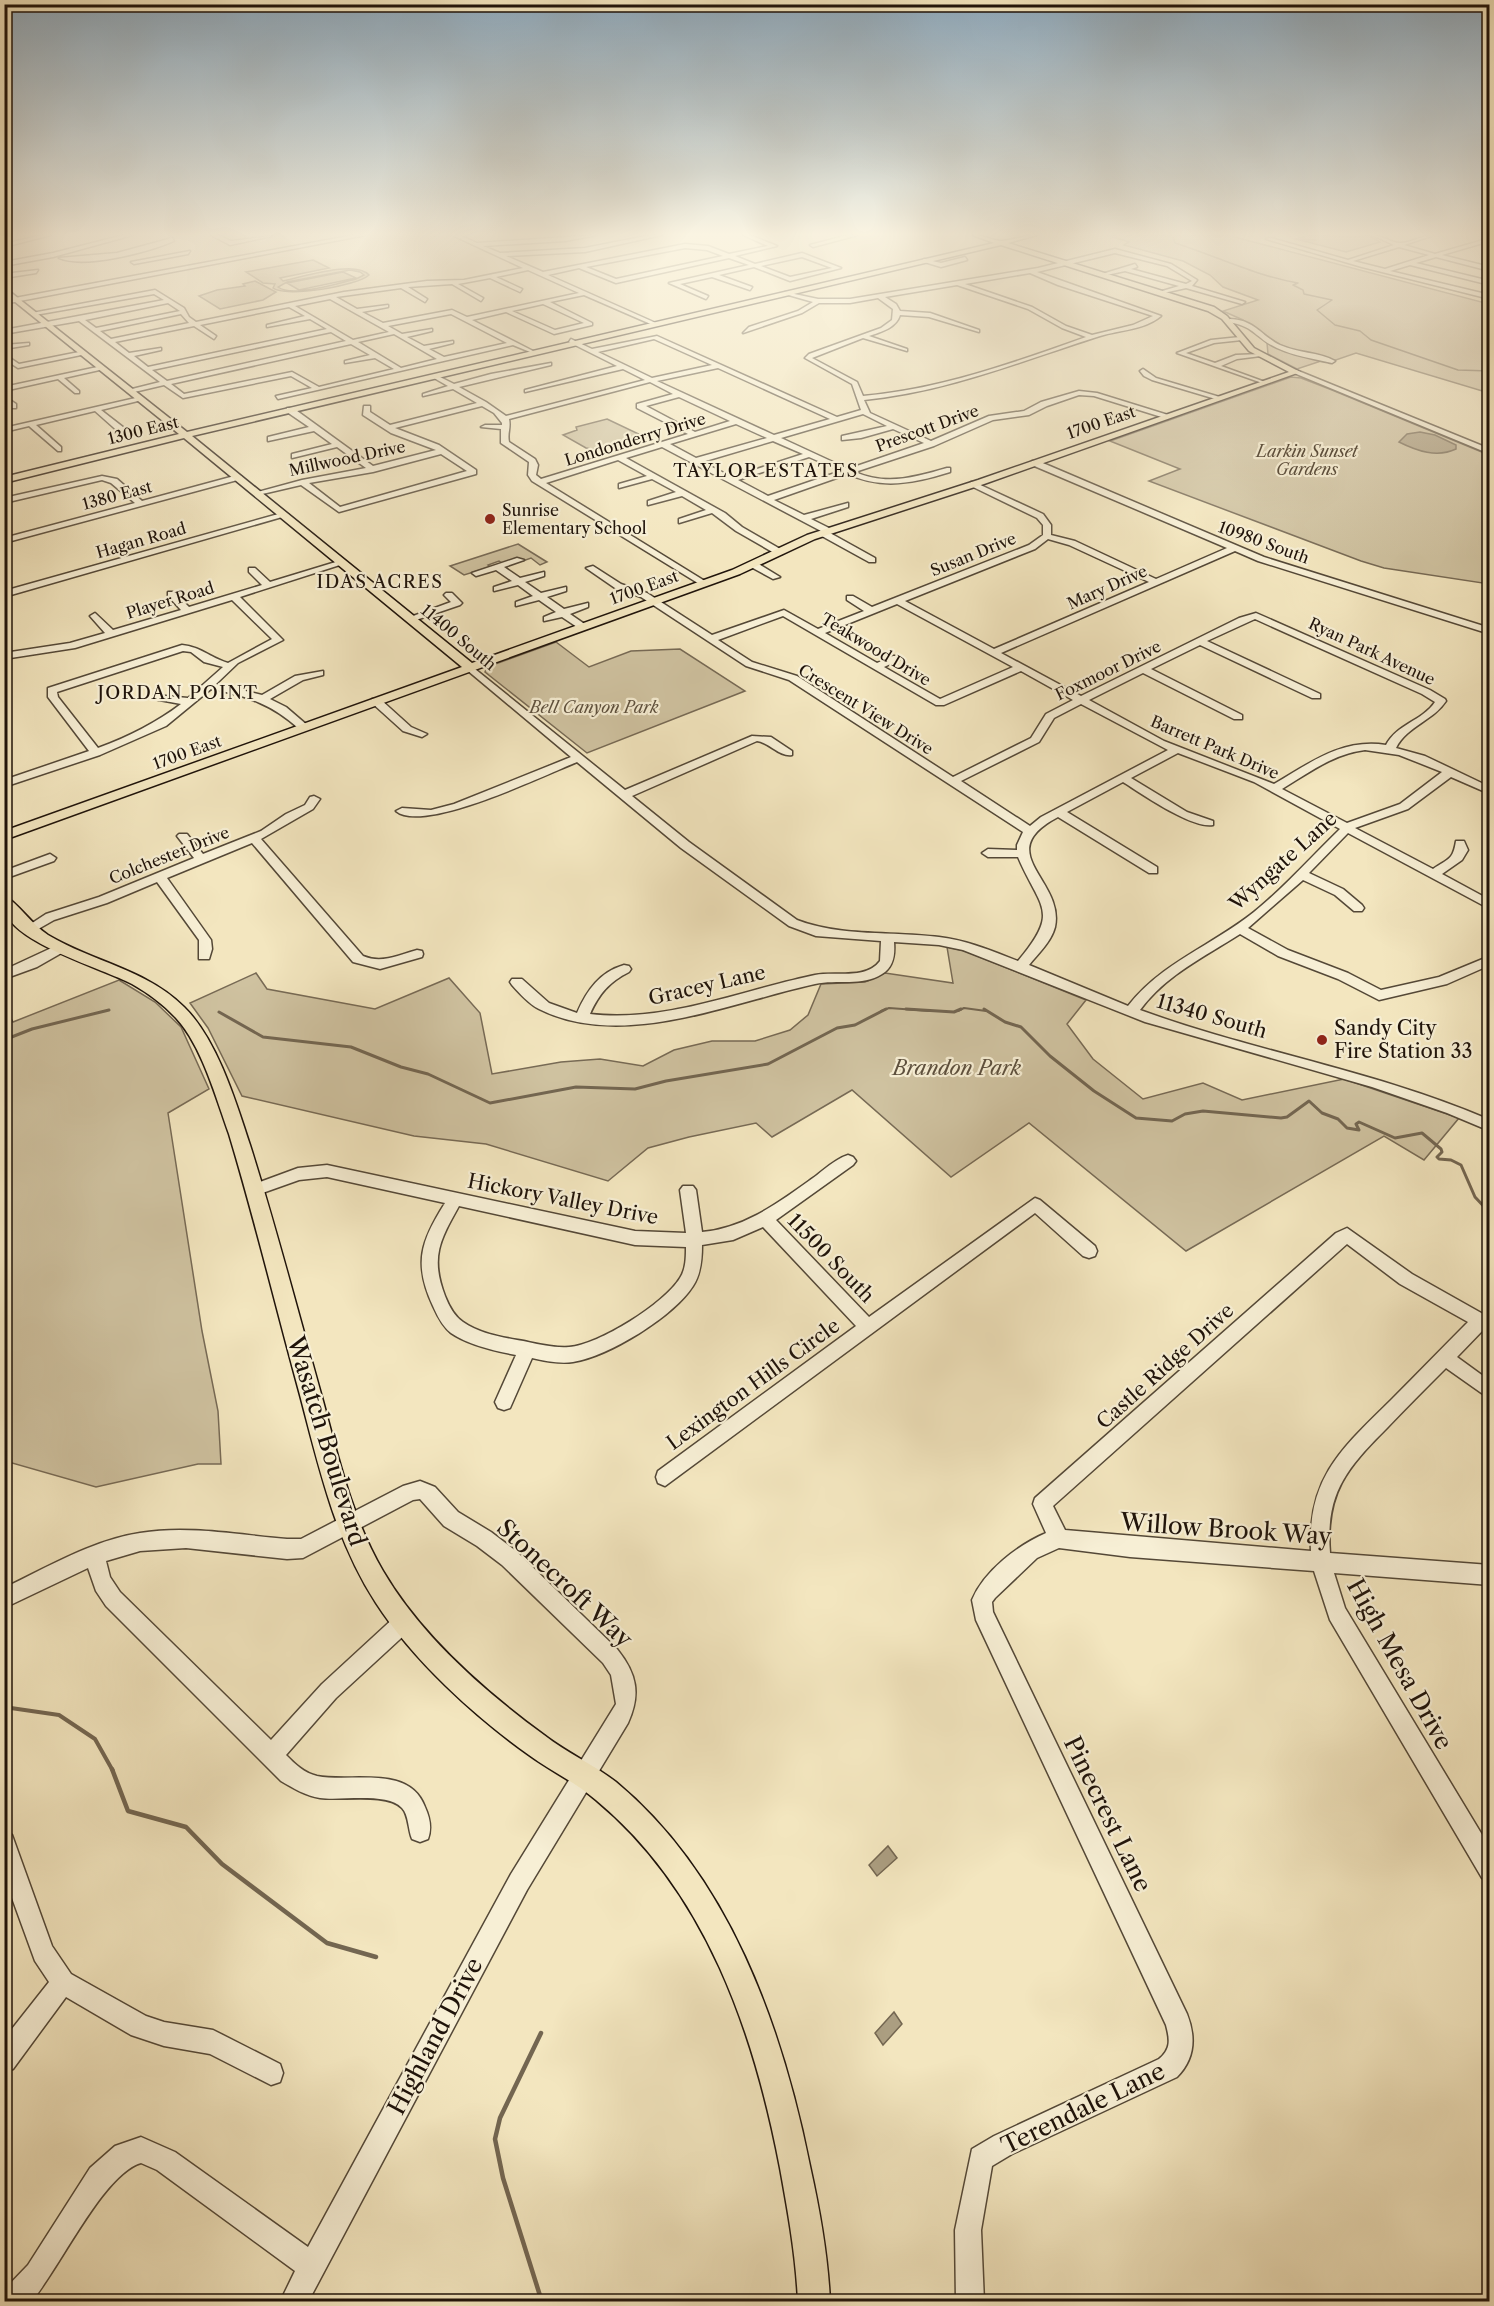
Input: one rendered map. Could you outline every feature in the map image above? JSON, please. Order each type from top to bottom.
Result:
[{"type":"main road","name":"11400 South","points":[[71,343],[470,668]]},
{"type":"main road","name":"1300 East","points":[[4,480],[570,343]]},
{"type":"main road","points":[[1244,343],[1259,355],[1296,372]]},
{"type":"main road","name":"1300 East","points":[[290,410],[531,352]]},
{"type":"main road","name":"1700 East","points":[[4,836],[754,565],[825,532],[974,484],[1296,372]]},
{"type":"main road","name":"Wasatch Boulevard","points":[[4,900],[28,929],[60,948],[136,978],[164,996],[186,1019],[197,1035],[230,1107],[348,1526],[373,1577],[404,1622],[474,1691],[537,1746],[585,1774],[622,1804],[667,1856],[693,1893],[731,1959],[759,2029],[784,2108],[806,2229],[814,2301]]},
{"type":"street","points":[[112,343],[181,396],[292,374],[318,389]]},
{"type":"street","points":[[147,369],[272,343]]},
{"type":"street","points":[[130,391],[349,343]]},
{"type":"street","points":[[353,343],[400,370]]},
{"type":"street","points":[[414,343],[444,360]]},
{"type":"street","points":[[423,348],[448,343]]},
{"type":"street","points":[[278,397],[514,343],[531,352]]},
{"type":"street","points":[[574,343],[848,473],[872,481],[897,483],[914,481],[947,470]]},
{"type":"street","points":[[591,351],[628,343]]},
{"type":"street","points":[[665,343],[835,419]]},
{"type":"street","points":[[844,343],[815,353],[808,358],[852,380],[857,386],[865,411],[931,444]]},
{"type":"street","points":[[883,343],[905,350]]},
{"type":"street","points":[[860,398],[906,394],[958,381],[1045,355],[1077,343]]},
{"type":"street","points":[[1209,343],[1180,353],[1263,383]]},
{"type":"street","points":[[1272,343],[1332,361]]},
{"type":"street","points":[[4,347],[27,344]]},
{"type":"street","points":[[128,355],[159,349]]},
{"type":"street","points":[[666,353],[680,349]]},
{"type":"street","points":[[4,356],[18,366],[84,353]]},
{"type":"street","points":[[1215,366],[1236,357],[1259,355]]},
{"type":"street","points":[[347,362],[376,356]]},
{"type":"street","points":[[425,394],[453,385],[549,364]]},
{"type":"street","points":[[436,376],[506,418],[650,380],[719,366]]},
{"type":"street","points":[[527,391],[622,367]]},
{"type":"street","points":[[4,389],[102,368]]},
{"type":"street","points":[[1143,371],[1154,379],[1219,398]]},
{"type":"street","points":[[1296,372],[1490,452]]},
{"type":"street","points":[[497,375],[508,381]]},
{"type":"street","points":[[59,377],[77,392]]},
{"type":"street","points":[[745,386],[755,383]]},
{"type":"street","points":[[518,386],[535,395]]},
{"type":"street","name":"Prescott Drive","points":[[768,499],[931,444],[992,418],[1026,413],[1044,404],[1079,393],[1095,394],[1165,417]]},
{"type":"street","points":[[680,394],[640,406],[693,434]]},
{"type":"street","points":[[4,398],[13,406]]},
{"type":"street","points":[[4,430],[140,399]]},
{"type":"street","points":[[543,400],[554,406]]},
{"type":"street","points":[[780,405],[794,400]]},
{"type":"street","points":[[388,428],[484,403]]},
{"type":"street","points":[[302,482],[339,510],[473,472],[442,451],[388,428],[366,413],[367,408]]},
{"type":"street","points":[[96,409],[125,433]]},
{"type":"street","points":[[290,410],[373,470]]},
{"type":"street","points":[[696,461],[865,411]]},
{"type":"street","points":[[506,418],[505,443],[533,463],[532,475],[540,482],[705,583]]},
{"type":"street","name":"Londonderry Drive","points":[[540,482],[738,421]]},
{"type":"street","points":[[31,424],[58,449]]},
{"type":"street","points":[[485,427],[507,427]]},
{"type":"street","points":[[845,438],[893,427]]},
{"type":"street","points":[[272,439],[315,428]]},
{"type":"street","points":[[663,444],[804,518],[872,560]]},
{"type":"street","points":[[295,456],[337,445]]},
{"type":"street","name":"Millwood Drive","points":[[258,494],[302,482],[373,470],[442,451]]},
{"type":"street","points":[[524,457],[535,453]]},
{"type":"street","points":[[731,480],[808,455]]},
{"type":"street","points":[[620,458],[713,510],[739,529],[779,552]]},
{"type":"street","name":"10980 South","points":[[1035,463],[1275,564],[1490,631]]},
{"type":"street","name":"1380 East","points":[[4,541],[238,477]]},
{"type":"street","points":[[622,486],[652,477]]},
{"type":"street","points":[[4,501],[85,480],[107,479],[114,481],[141,504]]},
{"type":"street","name":"Susan Drive","points":[[818,632],[1032,547],[1047,536],[1047,525],[1040,516],[974,484]]},
{"type":"street","points":[[651,503],[682,493]]},
{"type":"street","points":[[804,518],[844,505]]},
{"type":"street","points":[[682,521],[713,510]]},
{"type":"street","name":"Hagan Road","points":[[4,594],[285,515]]},
{"type":"street","points":[[1047,536],[1071,543],[1156,582]]},
{"type":"street","name":"Mary Drive","points":[[993,653],[1234,548]]},
{"type":"street","points":[[476,573],[520,560]]},
{"type":"street","name":"Player Road","points":[[8,656],[60,649],[342,563]]},
{"type":"street","points":[[754,565],[776,577]]},
{"type":"street","points":[[498,567],[583,627]]},
{"type":"street","name":"Crescent View Drive","points":[[590,568],[618,586],[653,601],[749,664],[793,678],[1030,831]]},
{"type":"street","points":[[252,570],[269,586]]},
{"type":"street","points":[[497,589],[542,574]]},
{"type":"street","points":[[519,604],[563,589]]},
{"type":"street","points":[[171,594],[187,611]]},
{"type":"street","points":[[410,619],[457,603],[449,595]]},
{"type":"street","points":[[4,784],[96,753],[162,724],[191,702],[241,656],[278,640],[234,596]]},
{"type":"street","points":[[849,598],[871,611]]},
{"type":"street","name":"Barrett Park Drive","points":[[897,600],[1176,750],[1239,772],[1274,789],[1490,905]]},
{"type":"street","points":[[547,619],[585,605]]},
{"type":"street","name":"Teakwood Drive","points":[[711,639],[784,613],[940,702],[1020,668]]},
{"type":"street","points":[[95,616],[111,634]]},
{"type":"street","name":"Foxmoor Drive","points":[[953,781],[1028,744],[1041,734],[1050,716],[1242,620],[1256,616]]},
{"type":"street","name":"Ryan Park Avenue","points":[[1256,616],[1441,700],[1434,709],[1401,731],[1395,737],[1390,749]]},
{"type":"street","points":[[8,656],[15,641]]},
{"type":"street","points":[[1200,641],[1316,696]]},
{"type":"street","points":[[96,753],[54,697],[52,690],[182,648],[194,649],[207,660],[229,666]]},
{"type":"street","points":[[876,667],[896,658]]},
{"type":"street","name":"11400 South","points":[[470,668],[684,845],[793,923],[816,932],[887,938]]},
{"type":"street","points":[[1143,669],[1238,717]]},
{"type":"street","points":[[264,698],[299,678],[319,673]]},
{"type":"street","points":[[209,686],[264,698],[283,709],[303,727]]},
{"type":"street","points":[[158,697],[191,702]]},
{"type":"street","points":[[376,701],[407,729],[422,734]]},
{"type":"street","points":[[624,795],[756,738],[767,739],[788,753]]},
{"type":"street","points":[[1274,789],[1346,749],[1373,747],[1410,755],[1490,791]]},
{"type":"street","points":[[1020,967],[1046,936],[1050,917],[1046,897],[1024,864],[1022,854],[1025,837],[1030,831],[1059,812],[1176,750]]},
{"type":"street","points":[[402,811],[431,813],[458,806],[580,757]]},
{"type":"street","name":"Wyngate Lane","points":[[1134,1013],[1149,996],[1150,990],[1163,978],[1259,914],[1347,828],[1398,809],[1435,785],[1448,773]]},
{"type":"street","points":[[1123,778],[1184,814],[1209,823]]},
{"type":"street","name":"Colchester Drive","points":[[28,929],[50,917],[103,900],[254,838],[309,807],[314,799]]},
{"type":"street","points":[[1059,812],[1153,870]]},
{"type":"street","points":[[183,836],[201,858]]},
{"type":"street","points":[[254,838],[357,958],[368,964],[384,965],[417,954]]},
{"type":"street","points":[[1433,875],[1458,857],[1462,850],[1460,844]]},
{"type":"street","points":[[988,853],[1022,854]]},
{"type":"street","points":[[4,875],[50,858]]},
{"type":"street","points":[[1300,874],[1339,892],[1358,909]]},
{"type":"street","points":[[160,877],[205,940],[204,956]]},
{"type":"street","points":[[1238,928],[1283,953],[1342,976],[1379,995],[1442,981],[1490,960]]},
{"type":"street","name":"11340 South","points":[[887,938],[952,943],[1020,967],[1134,1013],[1398,1091],[1490,1126]]},
{"type":"street","name":"Gracey Lane","points":[[517,982],[544,1006],[582,1018],[606,1021],[644,1020],[816,979],[868,975],[884,967],[887,961],[887,938]]},
{"type":"street","points":[[4,975],[32,964],[60,948]]},
{"type":"street","points":[[582,1018],[602,980],[624,969]]},
{"type":"street","name":"Hickory Valley Drive","points":[[254,1190],[298,1174],[327,1171],[635,1238],[651,1240],[693,1238],[730,1234],[743,1230],[848,1161]]},
{"type":"street","points":[[454,1199],[429,1251],[430,1273],[442,1307],[456,1327],[467,1333],[555,1355],[584,1353],[610,1341],[681,1291],[692,1267],[693,1238],[688,1190]]},
{"type":"street","name":"Lexington Hills Circle","points":[[665,1477],[1035,1204],[1089,1251]]},
{"type":"street","name":"11500 South","points":[[764,1218],[868,1327]]},
{"type":"street","name":"Castle Ridge Drive","points":[[1059,1539],[1042,1504],[1347,1235],[1406,1279],[1485,1321]]},
{"type":"street","name":"High Mesa Drive","points":[[1485,1321],[1347,1456],[1334,1474],[1325,1495],[1320,1514],[1319,1543],[1321,1562],[1337,1612],[1490,1870]]},
{"type":"street","points":[[504,1402],[527,1349]]},
{"type":"street","points":[[1445,1358],[1490,1391]]},
{"type":"street","name":"Stonecroft Way","points":[[4,1598],[95,1555],[124,1546],[169,1539],[295,1549],[311,1545],[410,1492],[420,1490],[428,1492],[451,1519],[484,1539],[509,1558],[610,1656],[623,1677],[626,1704],[585,1774]]},
{"type":"street","name":"Willow Brook Way","points":[[982,1600],[995,1583],[1037,1545],[1048,1540],[1059,1539],[1130,1547],[1490,1575]]},
{"type":"street","points":[[95,1555],[98,1574],[104,1588],[113,1599],[289,1773],[304,1783],[320,1788],[399,1792],[411,1801],[417,1814],[420,1831]]},
{"type":"street","name":"Pinecrest Lane","points":[[982,1600],[983,1613],[998,1648],[1178,2023],[1182,2038],[1181,2053]]},
{"type":"street","points":[[272,1755],[329,1691],[404,1622]]},
{"type":"street","name":"Highland Drive","points":[[293,2301],[519,1882],[585,1774]]},
{"type":"street","points":[[4,1843],[10,1855],[11,1886],[52,1970],[63,1982],[140,2026],[164,2034],[213,2042],[271,2073]]},
{"type":"street","points":[[4,2060],[63,1982]]},
{"type":"street","name":"Terendale Lane","points":[[970,2301],[968,2230],[981,2158],[1003,2145],[1168,2068],[1181,2053]]},
{"type":"street","points":[[12,2301],[37,2274],[99,2177],[124,2155],[141,2150],[166,2161],[310,2266]]},
{"type":"green space","points":[[1267,343],[1489,343],[1489,393],[1356,353],[1330,362],[1321,361],[1297,369],[1268,354]]},
{"type":"green space","name":"Larkin Sunset Gardens","points":[[1291,377],[1301,378],[1332,390],[1489,455],[1489,584],[1384,568],[1361,561],[1149,481],[1180,469],[1110,441]]},
{"type":"green space","points":[[607,419],[645,437],[596,450],[586,448],[563,435],[577,430],[576,427]]},
{"type":"green space","points":[[518,544],[547,562],[540,565],[531,558],[523,561],[519,558],[502,563],[499,561],[488,565],[490,567],[464,575],[450,566]]},
{"type":"green space","name":"Bell Canyon Park","points":[[556,642],[589,667],[631,651],[680,649],[745,691],[587,753],[485,672],[487,667]]},
{"type":"green space","name":"Brandon Park","points":[[947,947],[965,951],[1086,1000],[1067,1024],[1093,1059],[1143,1099],[1203,1083],[1242,1100],[1344,1079],[1459,1118],[1424,1160],[1384,1136],[1186,1251],[1029,1123],[951,1177],[852,1090],[772,1137],[756,1123],[648,1148],[608,1181],[486,1144],[414,1136],[242,1096],[208,1028],[190,1003],[256,973],[267,989],[375,1009],[449,978],[480,1013],[492,1074],[561,1062],[600,1059],[643,1066],[674,1050],[712,1041],[755,1041],[790,1030],[808,1015],[821,984],[865,982],[885,973],[953,983]]},
{"type":"green space","points":[[119,980],[155,1002],[181,1027],[209,1089],[168,1113],[202,1331],[218,1411],[221,1464],[198,1464],[96,1487],[5,1461],[4,1011],[6,1010],[13,1022]]},
{"type":"shaded area","points":[[1420,432],[1435,435],[1456,445],[1456,449],[1434,453],[1399,442],[1407,434]]},
{"type":"shaded area","points":[[888,1846],[897,1858],[877,1876],[869,1865]]},
{"type":"shaded area","points":[[894,2012],[902,2024],[883,2045],[875,2033]]},
{"type":"waterway","points":[[1379,343],[1458,370],[1490,371]]},
{"type":"waterway","points":[[958,1011],[964,1008],[986,1011]]},
{"type":"waterway","points":[[219,1012],[263,1037],[351,1047],[401,1067],[428,1074],[490,1103],[576,1087],[635,1089],[666,1081],[768,1064],[837,1028],[855,1025],[885,1009]]},
{"type":"waterway","points":[[881,1011],[885,1009]]},
{"type":"waterway","points":[[885,1009],[930,1011]]},
{"type":"waterway","points":[[906,1009],[954,1012],[961,1009]]},
{"type":"waterway","points":[[984,1009],[1005,1022],[1021,1027],[1050,1056],[1094,1091],[1136,1118],[1172,1121],[1185,1114],[1203,1111],[1281,1118],[1287,1117],[1309,1101],[1322,1113],[1338,1119],[1347,1128],[1359,1130],[1356,1124],[1359,1122],[1395,1138],[1422,1133],[1441,1149],[1442,1152],[1437,1157],[1439,1159],[1451,1160],[1461,1165],[1475,1197],[1490,1213]]},
{"type":"waterway","points":[[4,1040],[32,1029],[109,1010]]},
{"type":"waterway","points":[[4,1707],[59,1715],[95,1739],[112,1770]]},
{"type":"waterway","points":[[112,1770],[128,1811],[186,1827],[222,1864],[327,1943],[376,1957]]},
{"type":"waterway","points":[[541,2033],[500,2118],[495,2139],[503,2178],[542,2302]]},
{"type":"place","name":"Sunrise Elementary School","points":[[490,519]]},
{"type":"place","name":"Sandy City Fire Station 33","points":[[1322,1040]]},
{"type":"district","name":"TAYLOR ESTATES","points":[[766,471]]},
{"type":"district","name":"IDAS ACRES","points":[[380,582]]},
{"type":"district","name":"JORDAN POINT","points":[[178,693]]}]
